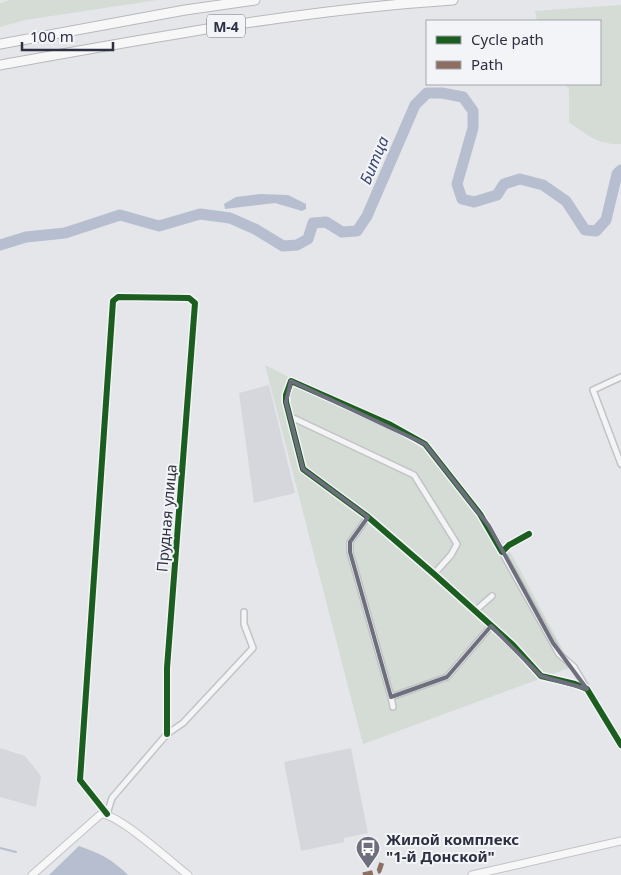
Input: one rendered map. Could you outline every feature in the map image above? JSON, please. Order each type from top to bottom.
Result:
[{"type":"highway","name":"М-4","points":[[0,44],[184,10],[255,0]]},
{"type":"highway","name":"М-4","points":[[0,64],[329,10],[453,0]]},
{"type":"street","name":"Прудная улица","points":[[107,814],[80,780],[113,301],[118,297],[188,298],[195,303],[167,668],[167,734]]},
{"type":"street","points":[[621,377],[593,390],[621,464]]},
{"type":"street","points":[[588,689],[576,684],[541,676],[491,626],[434,574],[368,517],[303,469],[289,416],[286,395],[291,381],[417,438],[435,454],[489,526],[559,654],[574,667],[588,689],[621,745]]},
{"type":"street","points":[[289,416],[414,475],[457,544],[451,555],[434,574]]},
{"type":"street","points":[[368,517],[350,542],[350,552],[393,707]]},
{"type":"street","points":[[502,552],[509,545],[529,534]]},
{"type":"street","points":[[475,611],[492,596]]},
{"type":"street","points":[[107,814],[112,798],[167,734],[183,723],[253,648],[244,624],[244,612]]},
{"type":"street","points":[[391,698],[447,677],[491,626]]},
{"type":"street","points":[[32,875],[96,816],[107,814],[188,875]]},
{"type":"street","points":[[472,875],[621,841]]},
{"type":"highlighted area","points":[[291,381],[425,444],[489,526],[553,643],[587,689],[541,676],[491,626],[447,677],[391,697],[350,552],[350,542],[368,517],[303,469],[286,402]]},
{"type":"shaded area","points":[[10,0],[157,0],[25,20],[0,27],[0,3]]},
{"type":"shaded area","points":[[621,5],[621,144],[599,141],[569,122],[569,89],[565,85],[601,85],[601,20],[537,20],[535,11]]},
{"type":"shaded area","points":[[265,365],[436,452],[511,553],[572,667],[363,744]]},
{"type":"shaded area","points":[[269,385],[295,493],[254,503],[239,393]]},
{"type":"shaded area","points":[[0,748],[25,756],[41,776],[36,807],[0,797]]},
{"type":"shaded area","points":[[351,748],[368,833],[344,838],[344,842],[301,851],[284,762]]},
{"type":"water","points":[[260,194],[288,195],[306,204],[306,209],[302,211],[275,203],[225,209],[224,204],[236,197]]},
{"type":"water","points":[[79,846],[106,858],[128,875],[49,875]]},
{"type":"waterway","name":"Битца","points":[[0,245],[26,237],[65,233],[120,215],[159,226],[200,214],[230,218],[255,229],[283,246],[297,245],[308,239],[313,223],[326,222],[342,232],[357,231],[367,216],[415,105],[427,93],[442,93],[463,97],[473,111],[473,128],[457,184],[462,199],[474,202],[497,195],[504,184],[520,179],[543,185],[566,201],[585,230],[596,231],[606,220],[617,174],[621,170]]},
{"type":"waterway","points":[[0,848],[16,852]]},
{"type":"marked path","points":[[363,875],[379,871],[382,862]]},
{"type":"cycle path","points":[[107,814],[80,780],[113,301],[118,297],[189,298],[195,303],[167,668],[167,734]]},
{"type":"cycle path","points":[[529,534],[509,545],[502,552],[480,514],[425,444],[391,425],[291,381],[286,395],[286,402],[303,469],[368,517],[434,574],[513,645],[541,676],[575,684],[587,689],[621,745]]},
{"type":"place","name":"Жилой комплекс \"1-й Донской\"","points":[[368,869]]}]
